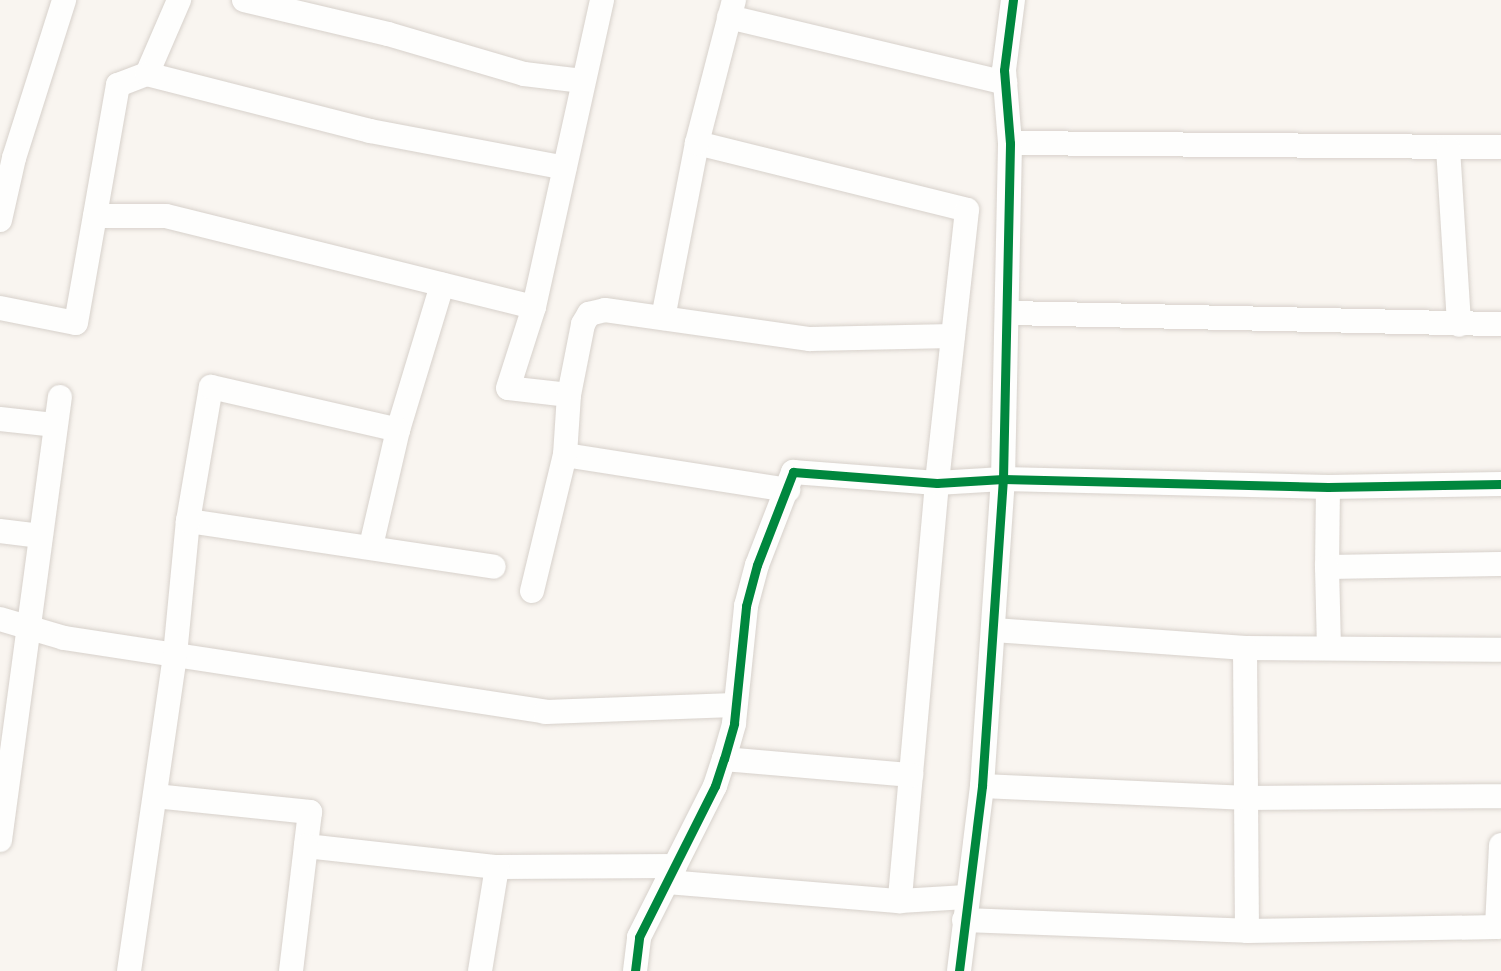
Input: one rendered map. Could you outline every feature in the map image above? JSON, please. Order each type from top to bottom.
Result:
[{"type":"street","points":[[0,220],[14,158],[64,0]]},
{"type":"street","points":[[147,74],[179,0]]},
{"type":"street","points":[[244,0],[388,34],[524,74],[583,81]]},
{"type":"street","points":[[569,395],[508,388],[534,307],[602,0]]},
{"type":"street","points":[[958,971],[982,786],[1003,478],[1010,313],[1010,143],[1005,83],[1014,0]]},
{"type":"street","points":[[663,318],[697,143],[731,9],[1005,83]]},
{"type":"street","points":[[0,308],[76,323],[118,85],[147,74],[370,130],[565,168]]},
{"type":"street","points":[[697,143],[967,210],[937,483],[900,901]]},
{"type":"street","points":[[1010,143],[1501,147]]},
{"type":"street","points":[[1448,148],[1459,324]]},
{"type":"street","points":[[95,216],[166,216],[534,307]]},
{"type":"street","points":[[371,546],[398,430],[442,285]]},
{"type":"street","points":[[532,591],[565,455],[569,395],[583,324],[589,314],[605,310],[810,339],[953,336]]},
{"type":"street","points":[[1010,313],[1501,324]]},
{"type":"street","points":[[129,971],[175,655],[188,520],[211,387],[398,430]]},
{"type":"street","points":[[0,840],[54,425],[60,397]]},
{"type":"street","points":[[0,419],[54,425]]},
{"type":"street","points":[[565,455],[788,490]]},
{"type":"street","points":[[635,971],[639,937],[724,759],[735,705],[746,606],[757,565],[788,490],[793,472],[937,483],[1003,478],[1328,488],[1501,484]]},
{"type":"street","points":[[1328,488],[1329,648]]},
{"type":"street","points":[[188,520],[371,546],[494,567]]},
{"type":"street","points":[[0,531],[39,536]]},
{"type":"street","points":[[1327,567],[1501,564]]},
{"type":"street","points":[[0,619],[64,638],[545,712],[735,705]]},
{"type":"street","points":[[994,630],[1245,648],[1501,650]]},
{"type":"street","points":[[1245,648],[1243,798],[1247,931]]},
{"type":"street","points":[[724,759],[911,775]]},
{"type":"street","points":[[982,786],[1243,798],[1501,796]]},
{"type":"street","points":[[155,796],[310,812],[291,971]]},
{"type":"street","points":[[306,846],[497,867],[671,874],[965,908],[1247,931],[1497,927],[1501,845]]},
{"type":"street","points":[[480,971],[497,867]]},
{"type":"cycle path","points":[[959,971],[982,786],[1003,479],[1010,143],[1004,70],[1013,0]]},
{"type":"cycle path","points":[[635,971],[639,937],[715,786],[724,759],[734,723],[746,606],[757,565],[793,472],[937,483],[1003,479],[1328,487],[1501,484]]}]
